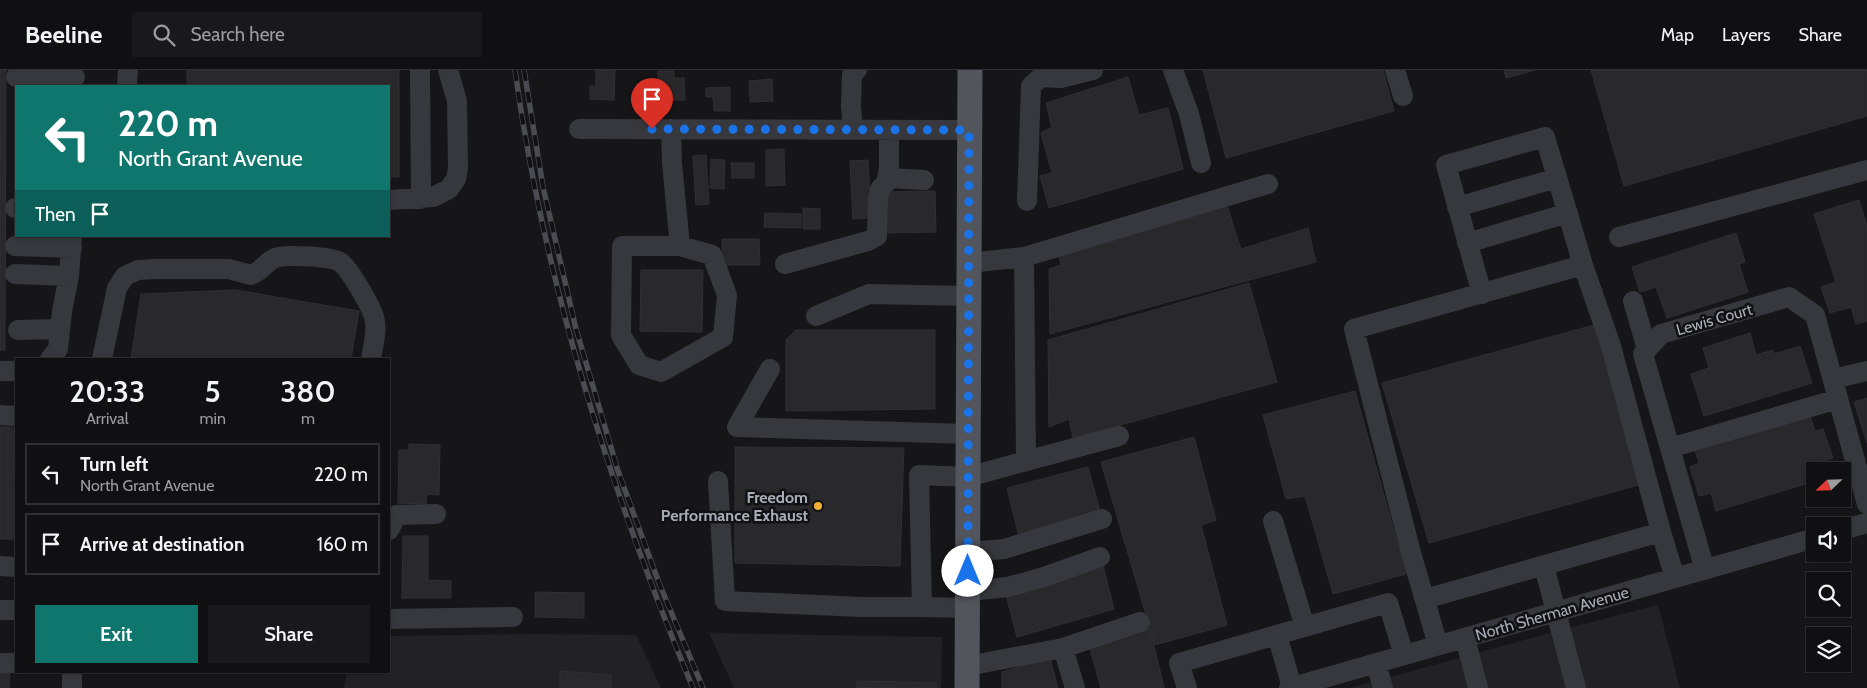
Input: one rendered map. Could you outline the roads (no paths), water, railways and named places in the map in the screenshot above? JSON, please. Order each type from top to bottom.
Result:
[{"type":"main road","points":[[967,677],[970,70]]},
{"type":"street","points":[[127,85],[128,70]]},
{"type":"street","points":[[420,70],[421,199]]},
{"type":"street","points":[[390,200],[421,199],[442,194],[449,189],[456,179],[458,168],[457,101],[448,70]]},
{"type":"street","points":[[853,130],[851,106],[852,75],[857,70]]},
{"type":"street","points":[[1027,201],[1031,76],[1061,78],[1093,70]]},
{"type":"street","points":[[1173,70],[1189,114],[1201,163]]},
{"type":"street","points":[[1395,70],[1404,96]]},
{"type":"street","points":[[16,77],[75,78]]},
{"type":"street","points":[[580,129],[969,130]]},
{"type":"street","points":[[671,129],[672,163],[680,246]]},
{"type":"street","points":[[785,264],[868,241],[877,236],[878,199],[880,189],[888,178],[889,130]]},
{"type":"street","points":[[1482,294],[1446,165],[1545,137],[1583,265],[1611,346],[1675,578]]},
{"type":"street","points":[[1619,237],[1867,170]]},
{"type":"street","points":[[888,178],[924,180]]},
{"type":"street","points":[[1457,207],[1557,178]]},
{"type":"street","points":[[969,263],[1024,257],[1268,184]]},
{"type":"street","points":[[1467,243],[1568,213]]},
{"type":"street","points":[[14,246],[72,242],[58,349],[51,358]]},
{"type":"street","points":[[622,246],[680,246],[712,255],[727,295],[723,337],[662,372],[639,366],[620,335],[622,246]]},
{"type":"street","points":[[102,358],[117,288],[125,276],[138,270],[155,269],[229,270],[251,276],[262,270],[272,259],[277,257],[311,256],[340,262],[355,280],[374,317],[376,331],[371,358]]},
{"type":"street","points":[[1024,257],[1026,461]]},
{"type":"street","points":[[1438,645],[1411,553],[1354,329],[1583,265]]},
{"type":"street","points":[[15,274],[69,276]]},
{"type":"street","points":[[816,316],[868,294],[969,296]]},
{"type":"street","name":"Lewis Court","points":[[1647,349],[1661,334],[1789,297],[1814,315],[1867,504]]},
{"type":"street","points":[[1633,301],[1647,349],[1643,354],[1705,570]]},
{"type":"street","points":[[18,330],[60,329]]},
{"type":"street","points":[[770,369],[738,427],[968,434]]},
{"type":"street","points":[[0,370],[15,371]]},
{"type":"street","points":[[1670,448],[1835,389],[1867,371]]},
{"type":"street","points":[[0,416],[15,416]]},
{"type":"street","points":[[922,607],[919,475],[968,477],[1119,436]]},
{"type":"street","points":[[718,481],[725,601],[862,607],[922,607],[968,599],[1044,577],[1100,557]]},
{"type":"street","points":[[390,528],[397,515],[436,514]]},
{"type":"street","points":[[968,552],[1004,549],[1102,519]]},
{"type":"street","points":[[1273,521],[1305,627]]},
{"type":"street","points":[[1851,527],[1867,523]]},
{"type":"street","points":[[1425,599],[1661,532]]},
{"type":"street","name":"North Sherman Avenue","points":[[1290,688],[1806,541]]},
{"type":"street","points":[[0,566],[15,567]]},
{"type":"street","points":[[1544,566],[1576,688]]},
{"type":"street","points":[[1187,688],[1180,663],[1388,603],[1404,655]]},
{"type":"street","points":[[0,610],[15,610]]},
{"type":"street","points":[[390,619],[513,617]]},
{"type":"street","points":[[967,677],[1140,622]]},
{"type":"street","points":[[1277,635],[1290,688]]},
{"type":"street","points":[[1464,638],[1478,688]]},
{"type":"street","points":[[1063,648],[1075,688]]},
{"type":"street","points":[[0,663],[15,663]]},
{"type":"street","points":[[1376,664],[1383,688]]},
{"type":"street","points":[[72,673],[72,688]]},
{"type":"railway","points":[[515,70],[543,229],[584,385],[634,538],[693,688]]},
{"type":"railway","points":[[524,70],[543,187],[576,329],[618,471],[659,583],[703,688]]},
{"type":"place","name":"Freedom Performance Exhaust","points":[[818,506]]}]
